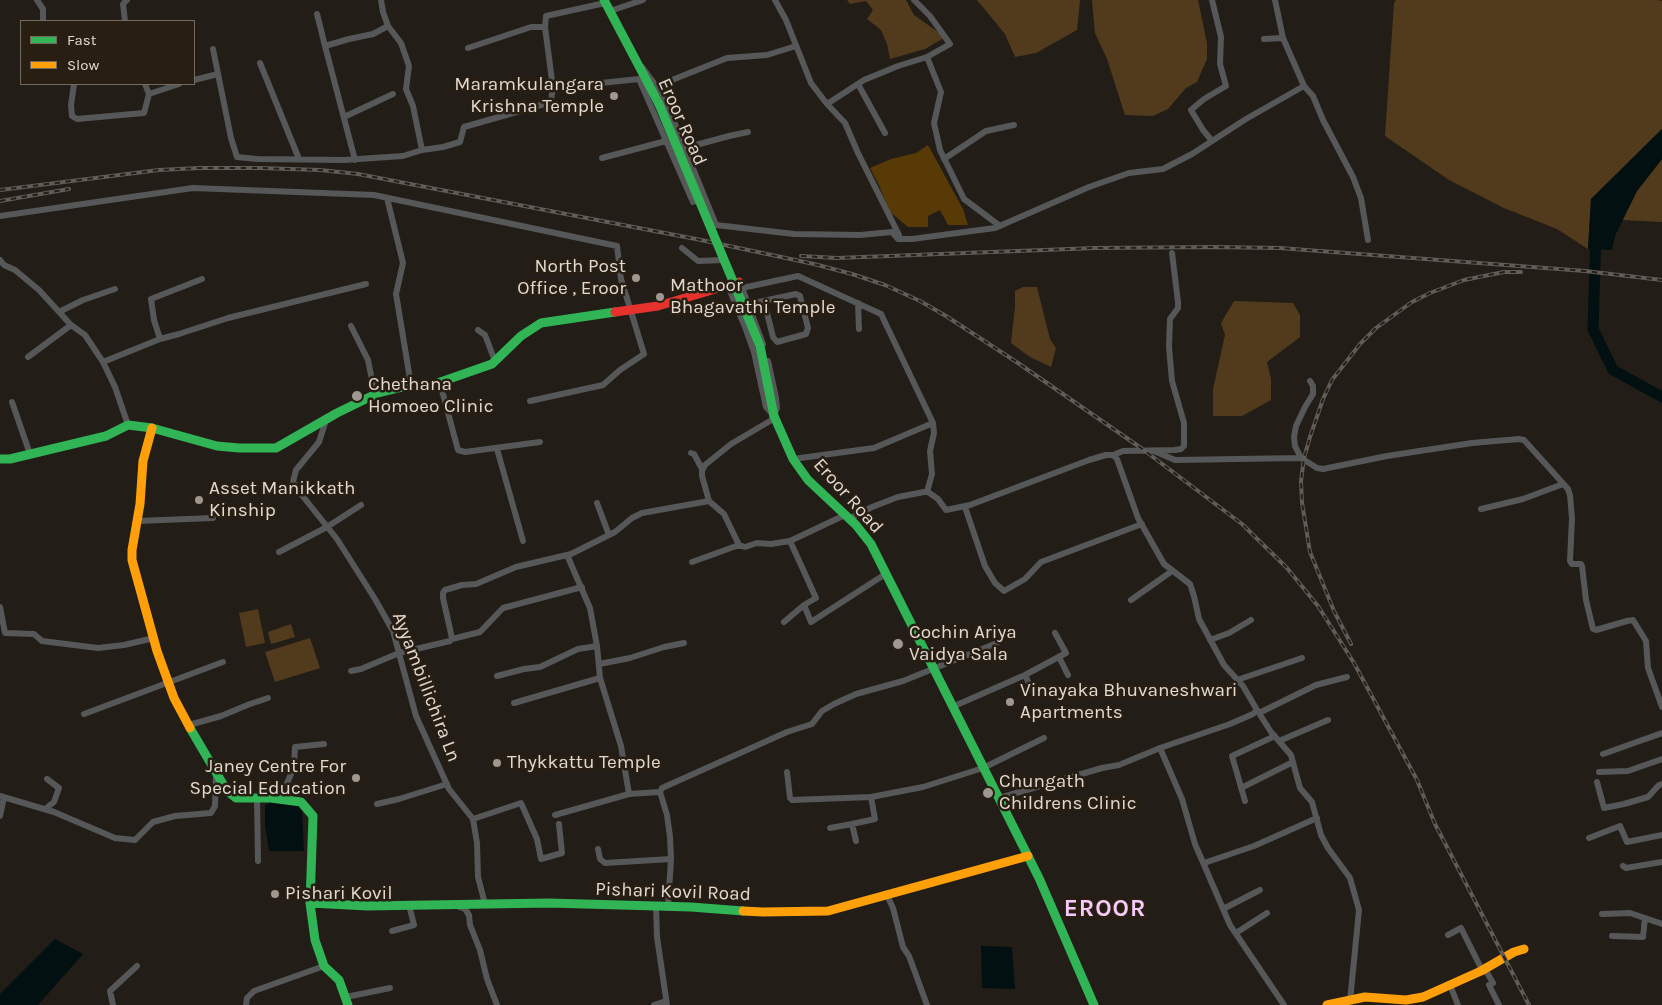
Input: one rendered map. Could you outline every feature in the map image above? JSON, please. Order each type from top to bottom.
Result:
[{"type":"main road","name":"Eroor Road","points":[[605,1],[659,104],[760,346],[774,417],[793,459],[808,480],[847,517],[871,544],[887,573],[952,707],[1028,856],[1094,1005]]},
{"type":"main road","points":[[0,459],[10,459],[106,436],[128,425],[152,428],[216,446],[276,448],[378,393],[410,385],[429,386],[492,364],[521,336],[540,323],[658,306],[728,286],[741,285]]},
{"type":"main road","points":[[152,428],[143,461],[137,521],[132,541],[132,560],[168,683],[174,698],[216,774],[228,791],[236,798],[301,802],[313,816],[310,903],[315,940],[324,966],[339,980],[347,1001]]},
{"type":"main road","name":"Pishari Kovil Road","points":[[310,903],[367,906],[549,903],[764,912],[828,911],[1028,856]]},
{"type":"main road","points":[[1327,1005],[1365,997],[1406,1002],[1450,985],[1514,952],[1524,949]]},
{"type":"street","points":[[37,0],[42,9],[42,20]]},
{"type":"street","points":[[124,20],[124,4],[127,0]]},
{"type":"street","points":[[381,0],[388,26],[401,43],[409,66],[406,89],[413,106],[422,150]]},
{"type":"street","points":[[610,11],[642,0]]},
{"type":"street","points":[[775,0],[786,20],[811,83],[845,124],[894,227],[902,239]]},
{"type":"street","points":[[827,104],[858,84],[898,66],[927,57],[950,44],[930,16],[914,0]]},
{"type":"street","points":[[1212,0],[1221,37],[1220,64],[1226,86],[1204,99],[1191,110],[1212,141]]},
{"type":"street","points":[[1275,0],[1283,38],[1304,86],[1313,96],[1323,120],[1353,176],[1361,198],[1368,240]]},
{"type":"street","points":[[213,49],[231,138],[237,157],[355,160],[403,156],[422,150],[443,148],[460,142],[464,127],[548,103],[551,100],[553,88],[545,27],[546,16],[605,1]]},
{"type":"street","points":[[317,14],[355,160]]},
{"type":"street","points":[[325,46],[373,34],[388,26]]},
{"type":"street","points":[[468,48],[531,28],[545,27]]},
{"type":"street","points":[[1264,39],[1283,38]]},
{"type":"street","points":[[657,86],[727,58],[768,55],[796,46]]},
{"type":"street","points":[[927,57],[940,92],[934,123],[940,150],[964,199],[1000,226]]},
{"type":"street","points":[[636,59],[663,95],[716,225],[794,234],[860,235],[892,232],[898,239],[995,228],[1097,184],[1129,173],[1162,169],[1192,154],[1304,86]]},
{"type":"street","points":[[260,63],[299,159]]},
{"type":"street","points":[[195,80],[218,74]]},
{"type":"street","points":[[553,88],[639,78],[692,202],[705,198]]},
{"type":"street","points":[[858,84],[884,133]]},
{"type":"street","points":[[74,85],[71,106],[72,116],[77,119],[144,113],[149,94],[145,85]]},
{"type":"street","points":[[149,94],[176,85]]},
{"type":"street","points":[[344,117],[393,94]]},
{"type":"street","points":[[944,159],[986,131],[1014,125]]},
{"type":"street","points":[[685,148],[748,132]]},
{"type":"street","points":[[602,158],[666,141]]},
{"type":"street","points":[[0,216],[193,188],[374,195],[617,246],[621,279],[644,354],[620,370],[603,385],[530,401]]},
{"type":"street","points":[[387,198],[403,263],[396,294],[410,385]]},
{"type":"street","points":[[682,248],[698,261],[724,260]]},
{"type":"street","points":[[692,562],[739,545],[745,547],[757,543],[770,544],[790,541],[898,497],[927,492],[938,499],[946,510],[965,506],[1106,455],[1113,455],[1123,451],[1181,449],[1184,446],[1184,423],[1172,381],[1169,347],[1170,319],[1178,308],[1172,253]]},
{"type":"street","points":[[0,260],[38,290],[71,325],[85,335],[103,362],[118,394],[128,425]]},
{"type":"street","points":[[702,469],[731,444],[774,417],[777,408],[763,345],[741,285],[798,276],[881,314],[933,424],[934,433],[930,451],[932,474],[927,492]]},
{"type":"street","points":[[160,339],[154,320],[151,299],[202,279]]},
{"type":"street","points":[[103,362],[160,339],[239,315],[366,284]]},
{"type":"street","points":[[728,286],[746,327],[754,352],[766,407],[774,417]]},
{"type":"street","points":[[59,312],[83,300],[115,289]]},
{"type":"street","points":[[749,304],[796,294],[800,296],[808,328],[806,334],[777,342],[773,337],[764,301]]},
{"type":"street","points":[[858,303],[860,329]]},
{"type":"street","points":[[28,357],[71,325]]},
{"type":"street","points":[[351,326],[368,360],[372,380],[378,393]]},
{"type":"street","points":[[478,330],[485,335],[496,361]]},
{"type":"street","points":[[1310,381],[1313,386],[1313,394],[1304,407],[1296,426],[1294,438],[1295,446],[1301,458],[1317,468],[1323,469],[1387,456],[1472,443],[1524,440],[1568,489],[1572,518],[1570,561],[1572,564],[1581,564],[1582,566],[1586,600],[1593,627],[1596,630],[1633,620],[1646,641],[1648,668],[1662,707]]},
{"type":"street","points":[[440,383],[458,450],[465,452],[497,449],[540,442]]},
{"type":"street","points":[[12,402],[30,454]]},
{"type":"street","name":"Ayyambillichira Ln","points":[[326,420],[319,442],[296,470],[294,482],[327,527],[375,599],[393,631],[416,716],[447,784],[473,819],[477,843],[478,877],[485,904]]},
{"type":"street","points":[[793,459],[874,448],[933,424]]},
{"type":"street","points":[[497,449],[523,541]]},
{"type":"street","points":[[1152,450],[1174,460],[1301,458]]},
{"type":"street","points":[[690,453],[694,454],[702,469],[709,501],[724,514],[739,545]]},
{"type":"street","points":[[1113,455],[1117,459],[1142,524],[1164,564],[1190,584],[1199,619],[1210,640],[1224,665],[1243,686],[1258,712],[1291,755],[1300,788],[1312,802],[1321,835],[1350,878],[1359,910],[1350,1001]]},
{"type":"street","points":[[1481,509],[1523,499],[1563,484]]},
{"type":"street","points":[[452,639],[443,598],[445,590],[462,585],[476,584],[516,567],[567,555],[609,534],[642,513],[709,501]]},
{"type":"street","points":[[597,503],[609,534]]},
{"type":"street","points":[[279,552],[327,527],[361,505]]},
{"type":"street","points":[[965,506],[985,566],[995,583],[1004,591],[1025,579],[1040,562],[1142,524]]},
{"type":"street","points":[[137,521],[213,518]]},
{"type":"street","points":[[784,622],[804,605],[816,598],[790,541]]},
{"type":"street","points":[[567,555],[590,608],[597,646],[600,678],[621,746],[629,794]]},
{"type":"street","points":[[1131,600],[1172,571]]},
{"type":"street","points":[[804,605],[811,622],[887,573]]},
{"type":"street","points":[[351,671],[361,669],[400,653],[480,632],[503,608],[582,587]]},
{"type":"street","points":[[0,607],[5,633],[34,634],[42,641],[98,648],[124,645],[154,638]]},
{"type":"street","points":[[1210,640],[1229,634],[1251,620]]},
{"type":"street","points":[[952,707],[1025,675],[1066,653],[1055,633]]},
{"type":"street","points":[[599,664],[630,658],[684,643]]},
{"type":"street","points":[[668,907],[671,859],[669,830],[660,792],[662,788],[787,732],[812,724],[822,711],[856,694],[903,681],[933,667],[997,643]]},
{"type":"street","points":[[497,676],[540,667],[578,649],[597,646]]},
{"type":"street","points":[[1058,657],[1068,675]]},
{"type":"street","points":[[1237,680],[1302,658]]},
{"type":"street","points":[[84,714],[223,662]]},
{"type":"street","points":[[1025,675],[1032,690]]},
{"type":"street","points":[[999,798],[1102,768],[1119,765],[1160,748],[1230,724],[1316,685],[1348,677]]},
{"type":"street","points":[[514,703],[600,678]]},
{"type":"street","points":[[189,725],[221,716],[268,698]]},
{"type":"street","points":[[1245,801],[1232,756],[1328,720]]},
{"type":"street","points":[[1603,754],[1662,733]]},
{"type":"street","points":[[787,772],[790,798],[792,800],[871,797],[922,787],[983,768],[1044,738]]},
{"type":"street","points":[[286,800],[285,788],[294,767],[295,747],[324,744]]},
{"type":"street","points":[[1160,748],[1182,799],[1193,838],[1223,909],[1236,933],[1284,1005]]},
{"type":"street","points":[[1599,772],[1628,771],[1662,759]]},
{"type":"street","points":[[1241,788],[1293,762]]},
{"type":"street","points":[[0,816],[2,797],[45,809],[90,826],[115,838],[135,840],[153,822],[175,816],[211,813],[215,806],[216,774]]},
{"type":"street","points":[[45,809],[54,802],[59,788],[47,780]]},
{"type":"street","points":[[1597,782],[1604,808],[1648,797],[1662,784]]},
{"type":"street","points":[[377,804],[447,784]]},
{"type":"street","points":[[555,815],[629,794],[660,792]]},
{"type":"street","points":[[830,828],[875,819],[871,797]]},
{"type":"street","points":[[257,798],[258,861]]},
{"type":"street","points":[[473,819],[521,803],[537,838],[541,859],[562,853],[559,824]]},
{"type":"street","points":[[1204,863],[1254,846],[1317,818]]},
{"type":"street","points":[[852,824],[856,841]]},
{"type":"street","points":[[1589,838],[1620,826],[1627,842],[1662,835]]},
{"type":"street","points":[[598,850],[600,859],[605,863],[671,859]]},
{"type":"street","points":[[1623,866],[1626,868],[1662,862]]},
{"type":"street","points":[[1223,909],[1260,890]]},
{"type":"street","points":[[888,895],[903,947],[909,956],[927,1005]]},
{"type":"street","points":[[454,904],[465,910],[469,915],[470,925],[480,950],[496,1005]]},
{"type":"street","points":[[392,931],[414,925],[409,905]]},
{"type":"street","points":[[654,1005],[666,1003],[657,938],[656,906]]},
{"type":"street","points":[[1236,933],[1267,913]]},
{"type":"street","points":[[1602,914],[1630,914],[1662,924]]},
{"type":"street","points":[[1612,936],[1643,937],[1645,918]]},
{"type":"street","points":[[1448,935],[1461,928],[1493,983],[1489,985],[1499,1005]]},
{"type":"street","points":[[113,1005],[110,991],[137,966]]},
{"type":"street","points":[[246,1005],[247,998],[254,991],[324,966]]},
{"type":"street","points":[[1450,985],[1458,1005]]},
{"type":"street","points":[[347,1001],[390,988]]},
{"type":"shaded area","points":[[847,0],[906,0],[914,15],[945,37],[925,49],[890,59],[887,44],[881,30],[867,19],[873,10],[866,1],[850,4]]},
{"type":"shaded area","points":[[977,0],[1080,0],[1077,30],[1036,53],[1015,57],[1005,34]]},
{"type":"shaded area","points":[[1092,0],[1198,0],[1207,43],[1207,59],[1197,82],[1186,88],[1168,109],[1153,116],[1125,115],[1107,59],[1095,33]]},
{"type":"shaded area","points":[[1396,0],[1662,1],[1662,129],[1591,199],[1588,249],[1557,229],[1504,208],[1449,180],[1385,136],[1394,3]]},
{"type":"shaded area","points":[[1662,129],[1662,159],[1637,191],[1615,236],[1612,250],[1588,249],[1591,199]]},
{"type":"shaded area","points":[[928,145],[963,209],[968,225],[948,225],[940,210],[928,216],[928,227],[908,227],[890,212],[870,168],[891,159],[916,153]]},
{"type":"shaded area","points":[[1662,159],[1662,222],[1622,220],[1637,191]]},
{"type":"shaded area","points":[[1023,287],[1037,287],[1050,339],[1056,348],[1051,367],[1030,357],[1011,343],[1015,291]]},
{"type":"shaded area","points":[[1234,301],[1293,303],[1300,315],[1300,337],[1267,362],[1271,379],[1271,400],[1242,416],[1213,416],[1213,389],[1225,335],[1221,323]]},
{"type":"shaded area","points":[[258,609],[265,643],[246,647],[239,613]]},
{"type":"shaded area","points":[[291,624],[295,637],[271,644],[268,632]]},
{"type":"shaded area","points":[[310,638],[320,668],[275,682],[265,652]]},
{"type":"shaded area","points":[[273,801],[297,804],[302,810],[304,851],[269,851],[265,826],[265,805]]},
{"type":"shaded area","points":[[55,939],[83,954],[38,1005],[0,1005],[0,994]]},
{"type":"shaded area","points":[[981,946],[1012,947],[1015,989],[982,988]]},
{"type":"waterway","points":[[1596,235],[1593,329],[1613,370],[1662,397]]},
{"type":"railway","points":[[0,190],[159,170],[199,168],[320,170],[358,174],[701,240],[814,264],[885,285],[920,301],[1018,363],[1141,448],[1242,524],[1287,568],[1318,606],[1354,663],[1417,780],[1435,824],[1529,1005]]},
{"type":"railway","points":[[0,201],[69,189]]},
{"type":"railway","points":[[801,256],[837,258],[1095,248],[1280,248],[1585,271],[1662,280]]},
{"type":"railway","points":[[1351,644],[1334,611],[1310,552],[1302,503],[1301,481],[1304,458],[1323,399],[1332,380],[1360,344],[1376,328],[1412,302],[1464,280],[1504,272],[1521,272]]},
{"type":"traffic: fast","points":[[604,0],[659,104]]},
{"type":"traffic: fast","points":[[659,104],[760,346],[774,416]]},
{"type":"traffic: fast","points":[[0,459],[10,459],[106,436],[128,425],[152,428],[217,446],[276,448],[337,413],[378,393],[411,385],[429,386],[492,364],[521,336],[541,323],[615,312]]},
{"type":"traffic: fast","points":[[774,416],[793,459],[808,480],[856,525],[871,544],[1039,878],[1094,1005]]},
{"type":"traffic: fast","points":[[190,728],[227,791],[236,798],[271,798],[301,802],[313,816],[310,903],[315,940],[324,966],[339,980],[348,1005]]},
{"type":"traffic: fast","points":[[310,903],[367,906],[549,903],[691,907],[743,911]]},
{"type":"traffic: slow","points":[[152,428],[143,461],[140,504],[132,560],[157,651],[174,698],[190,728]]},
{"type":"traffic: slow","points":[[743,911],[828,911],[1028,856]]},
{"type":"traffic: slow","points":[[1327,1005],[1365,997],[1406,1000],[1423,997],[1481,971],[1514,952],[1524,949]]},
{"type":"traffic: jam","points":[[615,312],[658,306],[739,282]]},
{"type":"place","name":"Maramkulangara Krishna Temple","points":[[614,96]]},
{"type":"place","name":"North Post Office , Eroor","points":[[636,278]]},
{"type":"place","name":"Mathoor Bhagavathi Temple","points":[[660,297]]},
{"type":"place","name":"Chethana Homoeo Clinic","points":[[357,396]]},
{"type":"place","name":"Asset Manikkath Kinship","points":[[199,500]]},
{"type":"place","name":"Cochin Ariya Vaidya Sala","points":[[898,644]]},
{"type":"place","name":"Vinayaka Bhuvaneshwari Apartments","points":[[1010,702]]},
{"type":"place","name":"Thykkattu Temple","points":[[497,763]]},
{"type":"place","name":"Janey Centre For Special Education","points":[[356,778]]},
{"type":"place","name":"Chungath Childrens Clinic","points":[[988,793]]},
{"type":"place","name":"Pishari Kovil","points":[[275,894]]},
{"type":"district","name":"EROOR","points":[[1105,909]]}]
